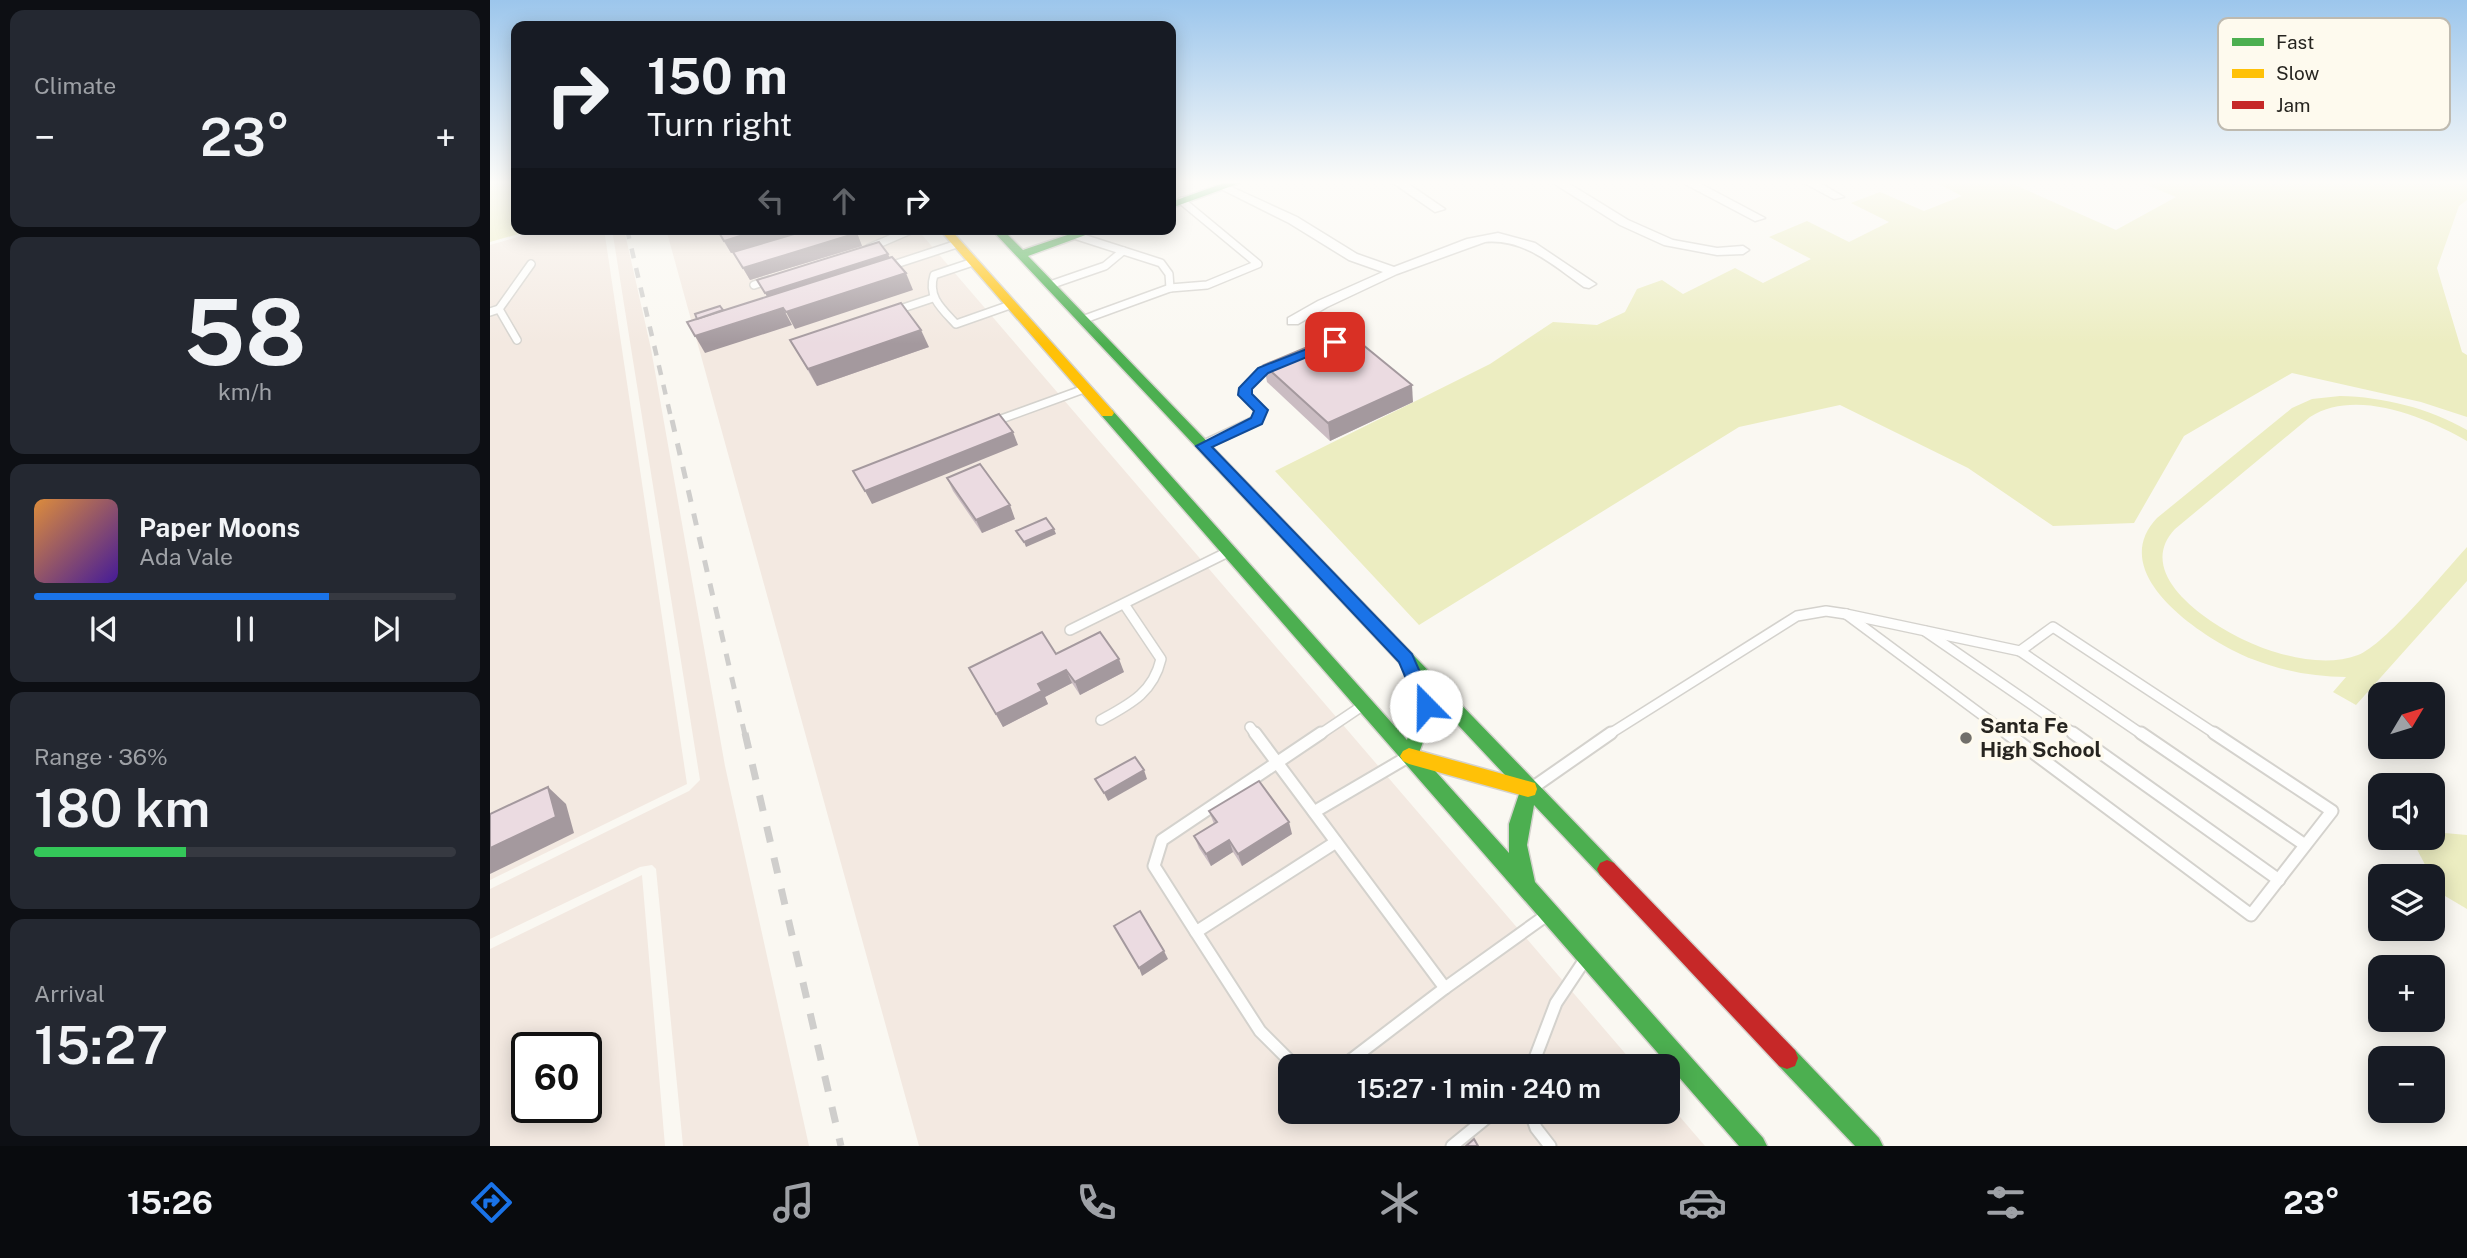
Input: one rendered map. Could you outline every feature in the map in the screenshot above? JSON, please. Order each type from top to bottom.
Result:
[{"type":"main road","points":[[1012,264],[1076,236]]},
{"type":"main road","points":[[958,237],[988,238],[1012,264],[1050,285],[1871,1146]]},
{"type":"main road","points":[[958,237],[972,262],[1024,322],[1755,1146]]},
{"type":"main road","points":[[1012,264],[1024,322]]},
{"type":"main road","points":[[1406,659],[1426,706],[1422,727],[1409,756]]},
{"type":"main road","points":[[1409,756],[1531,789]]},
{"type":"main road","points":[[1528,890],[1515,854],[1515,830],[1531,789]]},
{"type":"street","points":[[1319,236],[1353,257],[1391,270],[1405,268],[1485,238],[1500,237],[1525,244],[1589,284]]},
{"type":"street","points":[[1650,236],[1669,245],[1700,251],[1743,250]]},
{"type":"street","points":[[1293,321],[1320,304],[1379,279],[1391,270]]},
{"type":"lane","points":[[860,251],[895,236]]},
{"type":"lane","points":[[1078,236],[1163,264],[1171,278],[1170,288]]},
{"type":"lane","points":[[1082,320],[1170,288],[1207,285],[1258,264],[1220,236]]},
{"type":"lane","points":[[896,264],[958,237]]},
{"type":"lane","points":[[1050,285],[1105,266],[1123,251]]},
{"type":"lane","points":[[972,262],[934,275],[929,284],[933,298],[956,324],[1010,305]]},
{"type":"lane","points":[[490,312],[499,310],[531,264]]},
{"type":"lane","points":[[754,285],[780,277]]},
{"type":"lane","points":[[890,313],[933,298]]},
{"type":"lane","points":[[499,310],[517,340]]},
{"type":"lane","points":[[1335,342],[1359,332]]},
{"type":"lane","points":[[1203,446],[1257,421],[1261,410],[1245,395],[1245,388],[1263,370],[1287,361]]},
{"type":"lane","points":[[984,426],[1084,388]]},
{"type":"lane","points":[[1070,630],[1228,552]]},
{"type":"lane","points":[[1101,720],[1150,690],[1159,673],[1161,659],[1124,604]]},
{"type":"lane","points":[[1531,789],[1605,737],[1797,615],[1826,611],[2020,651],[2305,845]]},
{"type":"lane","points":[[1846,614],[2251,915],[2332,811],[2053,627],[2020,651]]},
{"type":"lane","points":[[1922,629],[1972,661],[2279,880]]},
{"type":"lane","points":[[1283,1054],[1260,1031],[1154,866],[1162,840],[1364,705]]},
{"type":"lane","points":[[1250,727],[1445,988]]},
{"type":"lane","points":[[1314,812],[1409,756]]},
{"type":"lane","points":[[1196,932],[1336,842]]},
{"type":"lane","points":[[1359,1054],[1549,914]]},
{"type":"lane","points":[[1537,1054],[1556,1003],[1587,956]]},
{"type":"lane","points":[[1452,1146],[1478,1124]]},
{"type":"lane","points":[[1535,1124],[1550,1146]]},
{"type":"shaded area","points":[[520,236],[605,236],[687,784],[490,880],[490,245]]},
{"type":"shaded area","points":[[613,236],[626,236],[651,349],[725,766],[809,1146],[683,1146],[656,869],[652,865],[640,867],[490,939],[490,889],[689,791],[700,780]]},
{"type":"shaded area","points":[[668,236],[923,236],[1626,1054],[1278,1054],[1278,1124],[1680,1124],[1680,1117],[1705,1146],[919,1146]]},
{"type":"shaded area","points":[[642,875],[665,1146],[490,1146],[490,949]]},
{"type":"green space","points":[[490,236],[510,236],[490,242]]},
{"type":"green space","points":[[1770,236],[1838,236],[1849,242],[1860,236],[2448,236],[2437,268],[2462,352],[2467,355],[2467,417],[2421,402],[2292,373],[2184,436],[2134,523],[2053,526],[1968,468],[1840,405],[1739,427],[1419,625],[1275,471],[1490,364],[1553,322],[1597,325],[1625,312],[1637,289],[1662,280],[1683,294],[1735,268],[1763,283],[1811,259]]},
{"type":"green space","points":[[2340,396],[2389,401],[2452,422],[2467,430],[2467,441],[2431,423],[2390,409],[2348,405],[2328,409],[2310,417],[2175,529],[2164,549],[2164,569],[2174,588],[2191,606],[2235,635],[2285,655],[2338,660],[2358,655],[2383,637],[2467,547],[2467,581],[2377,682],[2368,682],[2368,692],[2356,705],[2333,692],[2346,677],[2286,670],[2252,659],[2188,622],[2167,603],[2151,583],[2143,562],[2144,540],[2157,518],[2292,408],[2312,399]]},
{"type":"green space","points":[[2445,833],[2467,835],[2467,909],[2445,896],[2445,864],[2425,864],[2417,850],[2445,850]]},
{"type":"building","points":[[721,236],[739,236],[724,241]]},
{"type":"building","points":[[786,236],[846,236],[743,268],[733,252]]},
{"type":"building","points":[[879,242],[888,254],[765,293],[757,280]]},
{"type":"building","points":[[892,257],[906,273],[786,312],[783,308],[695,336],[687,322]]},
{"type":"building","points":[[901,303],[921,330],[808,369],[790,340]]},
{"type":"building","points":[[720,306],[723,310],[697,319],[695,314]]},
{"type":"building","points":[[1346,331],[1412,385],[1328,423],[1264,365]]},
{"type":"building","points":[[999,414],[1013,432],[865,491],[853,471]]},
{"type":"building","points":[[980,464],[1010,505],[976,520],[947,478]]},
{"type":"building","points":[[1046,518],[1054,529],[1024,542],[1016,531]]},
{"type":"building","points":[[1042,632],[1056,654],[1100,632],[1119,659],[1075,682],[1066,670],[1038,684],[1042,691],[996,714],[969,668]]},
{"type":"building","points":[[1135,757],[1144,770],[1104,793],[1095,779]]},
{"type":"building","points":[[1259,781],[1289,822],[1238,854],[1229,840],[1206,854],[1194,836],[1217,822],[1209,811]]},
{"type":"building","points":[[548,787],[556,817],[490,848],[490,814]]},
{"type":"building","points":[[1140,911],[1164,951],[1139,968],[1114,926]]},
{"type":"building","points":[[1474,1139],[1478,1146],[1466,1146]]},
{"type":"railway","points":[[629,236],[672,422]]},
{"type":"railway","points":[[672,420],[745,735]]},
{"type":"railway","points":[[745,733],[841,1146]]},
{"type":"traffic: fast","points":[[1003,236],[1607,869]]},
{"type":"traffic: fast","points":[[1020,255],[1075,236]]},
{"type":"traffic: fast","points":[[1107,413],[1755,1146]]},
{"type":"traffic: fast","points":[[1409,756],[1423,717],[1422,698],[1414,676]]},
{"type":"traffic: fast","points":[[1525,881],[1519,856],[1518,834],[1530,789]]},
{"type":"traffic: fast","points":[[1787,1058],[1871,1146]]},
{"type":"traffic: slow","points":[[951,236],[1107,413]]},
{"type":"traffic: slow","points":[[1409,756],[1528,789]]},
{"type":"traffic: jam","points":[[1607,869],[1787,1058]]},
{"type":"place","name":"Santa Fe High School","points":[[1966,738]]},
{"type":"route","points":[[1335,342],[1263,370],[1245,388],[1245,395],[1261,410],[1257,421],[1203,446],[1406,659],[1426,706]]}]
